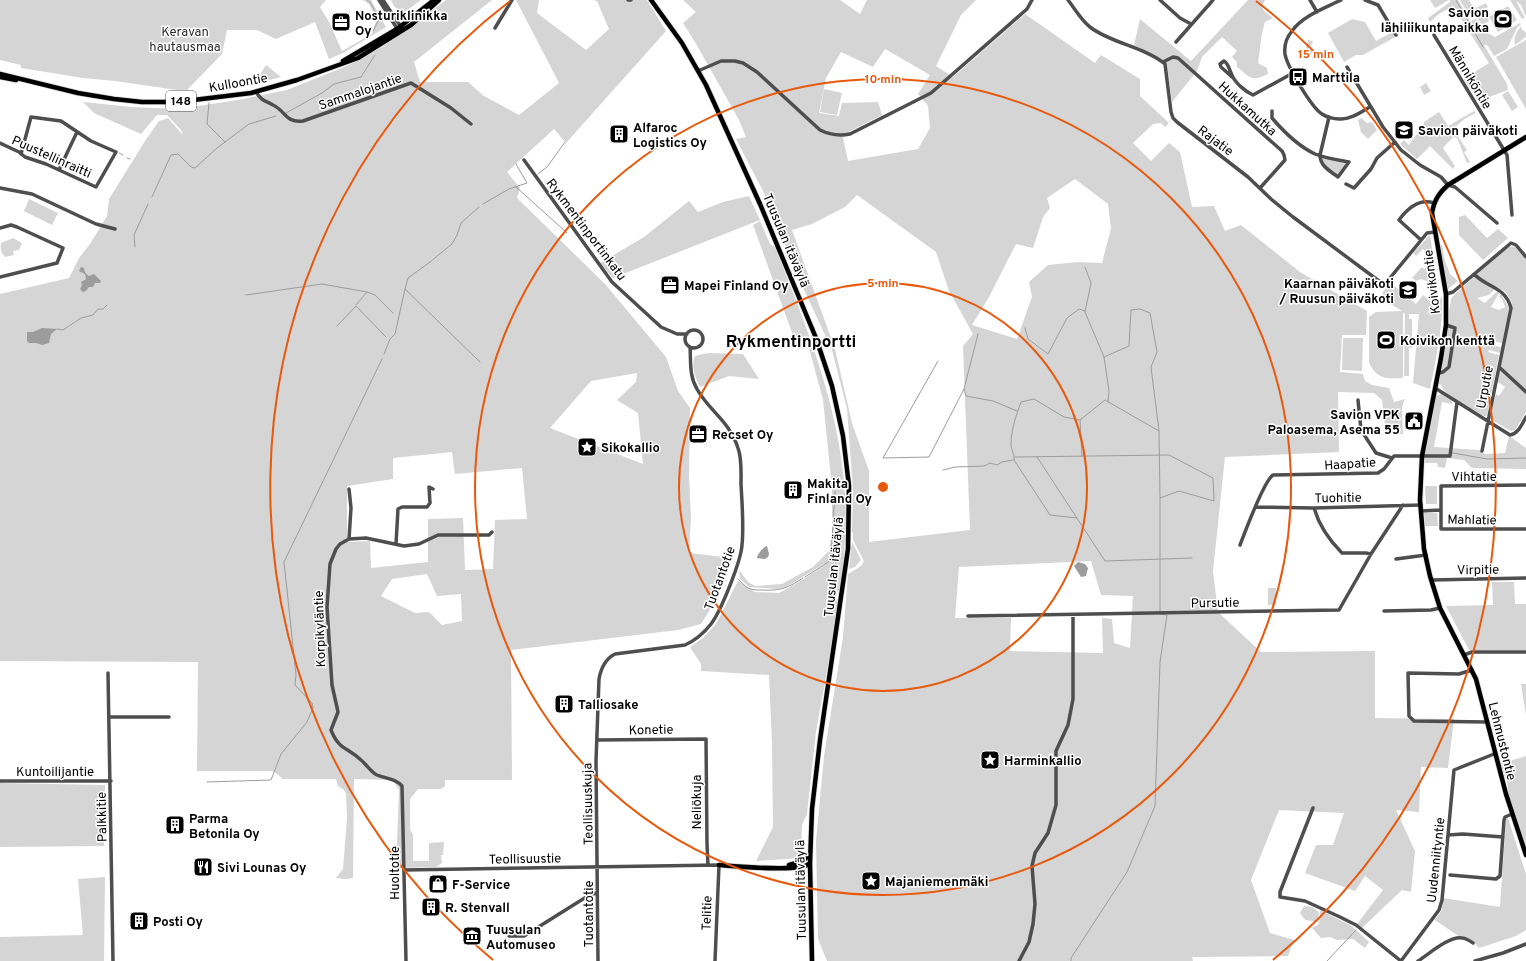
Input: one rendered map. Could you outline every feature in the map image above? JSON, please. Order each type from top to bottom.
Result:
[{"type":"main road","name":"Kulloontie","points":[[400,29],[434,0]]},
{"type":"main road","name":"Kulloontie","points":[[0,77],[24,80],[107,98],[142,102],[204,100],[256,92],[297,80],[335,66],[418,19],[439,0]]},
{"type":"main road","name":"Tuusulan itäväylä","points":[[651,0],[682,43],[698,71],[760,204],[816,338],[832,386],[847,463],[850,494],[848,549],[815,774],[810,827],[812,959]]},
{"type":"main road","name":"Kulloontie","points":[[0,74],[24,80]]},
{"type":"main road","points":[[1434,203],[1438,195],[1448,185],[1526,137]]},
{"type":"main road","name":"Koivikontie","points":[[1434,203],[1432,213],[1446,294],[1446,326],[1439,373],[1422,456],[1421,511],[1426,555],[1431,580],[1440,608],[1464,655]]},
{"type":"main road","name":"Lehmustontie","points":[[1464,655],[1472,670],[1481,698],[1494,754],[1526,856]]},
{"type":"main road","points":[[764,867],[799,863],[810,854]]},
{"type":"main road","points":[[719,865],[800,867],[807,866],[810,863]]},
{"type":"main road","points":[[764,867],[772,869],[802,870],[807,872],[811,879]]},
{"type":"street","points":[[379,0],[400,29]]},
{"type":"street","points":[[383,0],[400,29]]},
{"type":"street","points":[[495,28],[512,0]]},
{"type":"street","points":[[698,71],[721,61],[735,61],[743,63],[757,72],[820,130],[825,133],[841,136],[850,134],[931,93],[1028,9],[1032,0]]},
{"type":"street","points":[[1068,0],[1079,16],[1091,28],[1163,62]]},
{"type":"street","points":[[1160,0],[1180,18],[1191,24]]},
{"type":"street","points":[[1176,42],[1213,0]]},
{"type":"street","points":[[1310,0],[1317,12]]},
{"type":"street","points":[[1341,0],[1317,12],[1298,24],[1292,30],[1288,38],[1285,47],[1285,54],[1293,73],[1314,107],[1321,114],[1339,119],[1348,118],[1370,107]]},
{"type":"street","points":[[1365,0],[1378,5],[1396,35]]},
{"type":"street","name":"Männiköntie","points":[[1434,35],[1507,156],[1512,215]]},
{"type":"street","name":"Hukkamutka","points":[[1163,62],[1173,57],[1178,58],[1282,151],[1284,160],[1260,188]]},
{"type":"street","name":"Rajatie","points":[[1163,62],[1168,72],[1169,100],[1173,118],[1248,177],[1304,225],[1375,278],[1385,284],[1421,240]]},
{"type":"street","points":[[1347,67],[1370,107],[1394,142],[1404,152],[1441,177],[1448,185],[1455,187],[1497,223]]},
{"type":"street","points":[[1232,77],[1248,93],[1253,95],[1293,73]]},
{"type":"street","name":"Sammalojantie","points":[[256,92],[260,99],[265,103],[273,105],[290,120],[296,122],[303,121],[411,83],[451,108],[471,124]]},
{"type":"street","points":[[1272,111],[1272,118],[1293,139],[1320,155],[1349,162],[1338,177],[1323,166],[1320,160],[1320,155],[1329,117]]},
{"type":"street","points":[[21,154],[32,117],[61,121],[77,132],[59,170]]},
{"type":"street","name":"Puustellinraitti","points":[[0,143],[30,159],[45,163],[96,187],[116,152],[91,141],[77,132]]},
{"type":"street","points":[[1346,184],[1354,188],[1371,169],[1377,158],[1394,142]]},
{"type":"street","name":"Rykmentinportinkatu","points":[[524,160],[612,282],[661,327],[677,334],[685,340]]},
{"type":"street","points":[[0,188],[32,194],[96,224],[115,229]]},
{"type":"street","points":[[1434,203],[1428,201],[1412,206],[1399,220],[1421,240],[1427,234],[1435,232]]},
{"type":"street","points":[[0,228],[11,225],[63,248],[56,264],[0,277]]},
{"type":"street","points":[[1446,294],[1452,292],[1511,243],[1516,245],[1526,257]]},
{"type":"street","name":"Urputie","points":[[1474,274],[1502,292],[1510,303],[1511,308],[1482,451]]},
{"type":"street","points":[[1439,373],[1443,372],[1449,367],[1450,362],[1455,328],[1446,326]]},
{"type":"street","points":[[690,357],[702,342],[702,335],[695,330],[687,334],[685,340],[690,347],[696,348]]},
{"type":"street","name":"Rykmentinportinkatu","points":[[677,334],[687,334]]},
{"type":"street","name":"Tuotantotie","points":[[597,740],[599,678],[600,669],[604,663],[610,657],[620,653],[685,645],[693,642],[702,634],[718,614],[740,553],[743,525],[739,449],[733,434],[697,388],[692,377],[690,347]]},
{"type":"street","points":[[1499,367],[1526,392]]},
{"type":"street","points":[[1435,388],[1510,435],[1514,434],[1518,430],[1526,417]]},
{"type":"street","points":[[1358,400],[1361,430],[1376,453],[1392,458]]},
{"type":"street","name":"Haapatie","points":[[1256,507],[1264,486],[1273,475],[1378,473],[1384,469],[1392,458],[1396,456],[1450,456],[1457,402]]},
{"type":"street","name":"Vihtatie","points":[[1441,505],[1441,486],[1526,486]]},
{"type":"street","points":[[396,544],[398,509],[402,506],[427,508],[430,503],[429,487],[433,489]]},
{"type":"street","points":[[349,489],[351,508],[349,539],[366,538],[404,546],[419,544],[438,535],[489,535],[492,532]]},
{"type":"street","name":"Tuohitie","points":[[1256,507],[1314,508],[1421,504]]},
{"type":"street","name":"Pursutie","points":[[968,616],[1339,610],[1371,554],[1403,505]]},
{"type":"street","name":"Mahlatie","points":[[1441,505],[1440,529],[1526,529]]},
{"type":"street","points":[[1240,545],[1256,507]]},
{"type":"street","points":[[1314,508],[1317,518],[1342,553],[1371,554]]},
{"type":"street","points":[[1421,511],[1441,510]]},
{"type":"street","name":"Korpikyläntie","points":[[349,539],[340,544],[336,549],[330,564],[328,578],[326,607],[332,685],[338,712],[331,730],[335,740],[342,748],[360,758],[376,774],[398,782],[402,786]]},
{"type":"street","points":[[1396,559],[1426,555]]},
{"type":"street","name":"Virpitie","points":[[1431,580],[1526,578]]},
{"type":"street","points":[[1384,611],[1432,610],[1440,608]]},
{"type":"street","points":[[1019,961],[1029,942],[1033,924],[1035,904],[1032,866],[1035,853],[1048,833],[1056,805],[1056,751],[1068,725],[1073,699],[1073,615]]},
{"type":"street","points":[[1464,655],[1472,652],[1526,652]]},
{"type":"street","points":[[1472,670],[1459,674],[1408,673],[1409,716],[1414,721],[1486,722]]},
{"type":"street","name":"Palkkitie","points":[[108,673],[110,718],[113,961]]},
{"type":"street","points":[[110,718],[169,717]]},
{"type":"street","name":"Konetie","points":[[597,740],[706,739]]},
{"type":"street","name":"Neliökuja","points":[[706,739],[708,865]]},
{"type":"street","name":"Teollisuuskuja","points":[[597,740],[598,867]]},
{"type":"street","name":"Uudenniityntie","points":[[1401,961],[1439,910],[1442,900],[1453,772],[1457,768],[1494,754]]},
{"type":"street","name":"Kuntoilijantie","points":[[0,781],[111,781]]},
{"type":"street","name":"Huoltotie","points":[[402,786],[406,961]]},
{"type":"street","points":[[1313,808],[1280,892],[1280,897],[1305,901],[1351,923],[1401,961]]},
{"type":"street","points":[[1450,875],[1496,879],[1500,876],[1505,817],[1512,814]]},
{"type":"street","points":[[1448,835],[1463,834],[1503,837]]},
{"type":"street","name":"Teollisuustie","points":[[404,870],[719,865]]},
{"type":"street","name":"Telitie","points":[[714,961],[719,865]]},
{"type":"street","name":"Tuotantotie","points":[[598,867],[598,961]]},
{"type":"street","points":[[509,936],[524,936],[591,894],[597,893]]},
{"type":"street","points":[[1418,961],[1446,942],[1455,938],[1462,938],[1473,943]]},
{"type":"street","points":[[1475,961],[1492,959],[1526,944]]},
{"type":"green space","name":"Keravan hautausmaa","points":[[0,0],[326,0],[320,7],[329,22],[342,51],[372,34],[377,19],[369,4],[363,0],[371,0],[386,27],[343,53],[329,59],[315,22],[276,39],[257,30],[227,30],[222,54],[188,90],[177,90],[83,78],[21,68],[21,65],[0,60]]},
{"type":"green space","points":[[391,0],[421,0],[402,14],[394,6]]},
{"type":"green space","points":[[446,0],[492,0],[414,62],[420,82],[468,82],[484,96],[519,115],[559,83],[516,0],[539,0],[537,13],[586,50],[609,29],[597,1],[593,0],[647,0],[666,31],[566,143],[554,129],[507,172],[520,188],[517,198],[605,284],[666,357],[678,391],[690,408],[689,475],[691,519],[689,553],[732,558],[713,605],[701,624],[678,630],[511,650],[512,780],[445,780],[445,786],[441,789],[418,789],[410,799],[410,829],[413,835],[413,861],[429,861],[429,843],[444,842],[443,855],[441,855],[442,863],[436,867],[396,868],[399,790],[393,780],[354,779],[353,878],[346,879],[336,878],[343,869],[347,819],[346,793],[338,786],[336,779],[283,779],[273,771],[197,771],[198,662],[0,661],[0,294],[69,278],[79,258],[90,244],[107,216],[109,199],[159,121],[168,118],[183,134],[167,115],[157,115],[141,134],[94,113],[83,102],[131,107],[178,109],[238,100],[287,90],[349,65],[382,47]],"holes":[[[637,373],[636,382],[617,400],[638,413],[643,464],[550,428],[591,381]],[[452,452],[455,474],[522,468],[527,519],[495,520],[493,569],[465,570],[463,518],[428,519],[428,562],[371,568],[370,541],[347,542],[347,486],[393,479],[393,458]],[[427,574],[437,596],[461,594],[462,621],[442,625],[429,612],[415,613],[381,596],[392,579]]]},
{"type":"green space","points":[[683,0],[840,0],[860,14],[867,0],[976,0],[961,15],[936,66],[953,77],[1025,14],[1095,63],[1101,55],[1140,79],[1140,96],[1169,123],[1165,127],[1161,123],[1153,124],[1133,143],[1151,161],[1169,143],[1180,152],[1192,207],[1214,206],[1225,231],[1241,225],[1300,272],[1367,311],[1366,335],[1342,335],[1340,372],[1363,374],[1365,381],[1372,385],[1389,388],[1394,402],[1405,399],[1402,407],[1403,434],[1386,434],[1382,400],[1374,393],[1338,392],[1339,452],[1225,457],[1213,571],[1218,612],[1261,652],[1375,651],[1375,718],[1454,719],[1448,768],[1421,767],[1419,812],[1396,810],[1415,851],[1411,892],[1402,890],[1362,928],[1357,924],[1383,890],[1365,876],[1355,891],[1305,873],[1316,845],[1333,845],[1344,813],[1279,810],[1251,880],[1270,933],[1294,940],[1288,956],[1192,957],[1193,961],[827,961],[818,939],[816,842],[824,756],[843,637],[848,574],[861,566],[864,561],[853,540],[852,532],[853,490],[847,409],[832,350],[799,279],[764,193],[736,139],[746,137],[739,120],[683,23],[696,12]],"holes":[[[885,49],[930,75],[918,94],[928,106],[930,128],[918,149],[848,161],[843,138],[850,131],[882,115],[878,102],[842,103],[839,116],[819,113],[826,78],[841,52],[873,67]],[[1075,179],[1108,204],[1111,228],[1102,263],[1078,262],[1048,265],[1029,282],[1032,297],[1017,339],[972,325],[989,297],[1016,244],[1033,248],[1043,217],[1050,208],[1047,198]],[[857,195],[936,252],[949,291],[973,334],[963,346],[970,530],[869,542],[869,471],[852,423],[835,349],[792,230],[812,224],[845,207]],[[1091,561],[1101,595],[1133,596],[1130,648],[1114,643],[1112,619],[1102,618],[1103,653],[1010,651],[1011,618],[955,618],[959,567]]]},
{"type":"green space","points":[[1248,0],[1265,0],[1262,6],[1264,11],[1273,18],[1265,22],[1258,63],[1267,68],[1268,74],[1258,78],[1251,78],[1245,74],[1237,67],[1237,62],[1232,57],[1237,51],[1222,37],[1202,57],[1197,71],[1172,102],[1167,65],[1163,60],[1134,45],[1140,19],[1191,61]]},
{"type":"green space","points":[[1430,0],[1449,0],[1435,8]]},
{"type":"green space","points":[[1450,0],[1458,0],[1470,21],[1476,19],[1487,33],[1495,37],[1520,23],[1521,24],[1517,28],[1507,49],[1494,56],[1487,45],[1484,45],[1507,84],[1508,90],[1478,101],[1464,79],[1489,63],[1453,6],[1439,14],[1430,22],[1428,18],[1450,2]]},
{"type":"green space","points":[[1460,0],[1469,0],[1474,9],[1486,3],[1488,7],[1472,16],[1469,16]]},
{"type":"green space","points":[[1510,0],[1526,0],[1526,17],[1521,5],[1516,1],[1525,18],[1522,19]]},
{"type":"green space","name":"Savion lähiliikuntapaikka","points":[[1508,6],[1517,20],[1498,32],[1489,17]]},
{"type":"green space","name":"Savion lähiliikuntapaikka","points":[[1485,13],[1487,14],[1489,21],[1482,25],[1477,18]]},
{"type":"green space","points":[[1352,19],[1365,22],[1376,41],[1392,32],[1395,37],[1363,55],[1356,55],[1344,62],[1328,33]]},
{"type":"green space","points":[[1521,26],[1522,30],[1526,32],[1526,37],[1515,45],[1515,37]]},
{"type":"green space","points":[[1308,40],[1313,41],[1310,48],[1313,51],[1310,55],[1309,52],[1305,51]]},
{"type":"green space","points":[[1526,40],[1526,109],[1496,57]]},
{"type":"green space","points":[[266,65],[281,77],[254,84]]},
{"type":"green space","points":[[1426,83],[1431,91],[1424,95],[1420,87]]},
{"type":"green space","points":[[824,89],[842,93],[837,115],[820,112]]},
{"type":"green space","points":[[1508,91],[1518,107],[1512,111],[1502,95]]},
{"type":"green space","points":[[1474,111],[1476,113],[1466,118],[1455,127],[1455,132],[1467,150],[1464,152],[1470,162],[1467,163],[1457,138],[1453,137],[1443,148],[1455,166],[1453,169],[1430,146],[1417,159],[1400,144],[1404,140],[1409,145],[1424,125],[1424,122],[1439,112],[1448,126]]},
{"type":"green space","points":[[1361,118],[1367,123],[1372,122],[1377,130],[1368,139],[1361,132],[1358,120]]},
{"type":"green space","points":[[1321,156],[1346,163],[1337,176],[1324,166]]},
{"type":"green space","points":[[749,196],[760,220],[613,278],[600,263],[644,237],[689,201],[698,212],[723,202]]},
{"type":"green space","points":[[29,199],[58,213],[52,225],[24,211]]},
{"type":"green space","points":[[1465,215],[1487,238],[1498,229],[1508,238],[1483,260],[1459,235],[1459,217]]},
{"type":"green space","points":[[760,221],[770,244],[775,247],[789,282],[815,353],[826,389],[842,462],[845,499],[845,537],[842,578],[839,591],[837,591],[836,600],[838,609],[816,732],[807,814],[802,825],[801,858],[756,861],[773,827],[769,675],[701,671],[701,664],[690,647],[703,638],[716,624],[738,581],[755,592],[779,593],[825,565],[824,564],[786,587],[778,589],[749,587],[740,579],[739,570],[749,583],[756,586],[782,584],[813,567],[829,551],[832,532],[832,488],[823,400],[809,348],[798,349],[753,225]]},
{"type":"green space","points":[[1430,235],[1435,268],[1427,269],[1429,282],[1421,279],[1416,281],[1412,278],[1422,267],[1424,269],[1427,266],[1431,256],[1423,249],[1416,256],[1413,253]]},
{"type":"green space","points":[[13,238],[22,243],[19,250],[13,251],[14,255],[5,257],[1,250],[1,243]]},
{"type":"green space","points":[[1440,245],[1442,245],[1445,261],[1450,274],[1458,281],[1448,289]]},
{"type":"green space","points":[[1508,246],[1515,247],[1526,259],[1526,412],[1515,430],[1511,431],[1490,419],[1496,394],[1499,396],[1505,387],[1498,382],[1512,303],[1506,292],[1497,287],[1489,295],[1477,298],[1485,303],[1497,291],[1499,293],[1491,307],[1499,310],[1505,307],[1502,299],[1499,297],[1501,294],[1509,308],[1502,343],[1492,341],[1490,339],[1489,342],[1491,345],[1501,347],[1500,353],[1489,350],[1488,352],[1499,355],[1487,416],[1484,416],[1453,398],[1439,384],[1437,396],[1441,394],[1452,401],[1452,404],[1442,402],[1434,447],[1479,450],[1485,454],[1505,453],[1509,436],[1526,448],[1526,469],[1472,468],[1464,460],[1447,458],[1445,468],[1438,467],[1437,463],[1423,463],[1438,384],[1451,299]]},
{"type":"green space","points":[[1391,283],[1416,304],[1423,295],[1434,305],[1427,314],[1442,297],[1437,355],[1430,389],[1413,383],[1419,314],[1409,314],[1409,319],[1412,319],[1412,348],[1409,348],[1409,376],[1404,376],[1405,314],[1403,312],[1403,378],[1382,377],[1375,372],[1369,362],[1369,317],[1376,312],[1402,311],[1382,299],[1383,292]]},
{"type":"green space","points":[[1343,338],[1363,338],[1362,371],[1342,370]]},
{"type":"green space","points":[[708,353],[743,354],[759,379],[729,376],[700,387],[694,372],[693,364],[695,356]]},
{"type":"green space","points":[[1425,486],[1437,486],[1437,504],[1426,504]]},
{"type":"green space","points":[[1424,513],[1437,513],[1438,526],[1425,526]]},
{"type":"green space","points":[[852,542],[861,560],[855,567],[849,569]]},
{"type":"green space","points":[[1492,582],[1514,582],[1515,604],[1526,604],[1526,650],[1469,650],[1446,606],[1493,605]]},
{"type":"green space","points":[[1268,588],[1276,588],[1276,605],[1268,605]]},
{"type":"green space","points":[[1521,684],[1526,684],[1526,715]]},
{"type":"green space","points":[[1526,756],[1526,847],[1509,797],[1507,781],[1500,764]]},
{"type":"green space","points":[[0,783],[105,785],[104,846],[0,847]]},
{"type":"green space","points":[[1508,818],[1526,874],[1526,930],[1516,936],[1479,948],[1474,942],[1460,937],[1435,920],[1442,910],[1443,898],[1500,907],[1506,819]]},
{"type":"green space","points":[[105,877],[104,961],[0,961],[0,937],[83,935],[78,879]]},
{"type":"green space","points":[[1304,906],[1312,907],[1319,912],[1318,922],[1305,920],[1300,913]]},
{"type":"green space","points":[[1320,910],[1352,926],[1369,942],[1365,948],[1353,939],[1337,940],[1330,937],[1321,938],[1312,928],[1319,924]]},
{"type":"shaded area","points":[[81,267],[84,268],[85,273],[89,276],[94,274],[101,281],[100,283],[95,283],[93,287],[89,287],[83,292],[80,289],[82,285],[81,282],[86,279],[85,274],[79,271]]},
{"type":"shaded area","points":[[42,328],[57,329],[51,334],[49,343],[42,345],[29,343],[27,341],[27,332],[33,332]]},
{"type":"shaded area","points":[[767,546],[769,554],[768,557],[765,559],[757,558],[764,547]]},
{"type":"shaded area","points":[[1078,562],[1085,564],[1088,568],[1086,576],[1081,577],[1074,566]]},
{"type":"waterway","points":[[367,0],[370,2],[379,19],[373,31]]},
{"type":"waterway","points":[[1456,0],[1483,47]]},
{"type":"waterway","points":[[286,113],[322,93],[334,84],[361,77],[375,55]]},
{"type":"waterway","points":[[209,103],[207,124],[225,142]]},
{"type":"waterway","points":[[152,197],[171,155],[178,154],[191,167],[195,168],[217,148],[249,124],[276,116]]},
{"type":"waterway","points":[[538,174],[547,167],[565,142]]},
{"type":"waterway","points":[[119,153],[123,155]]},
{"type":"waterway","points":[[483,204],[509,189],[527,183],[516,164]]},
{"type":"waterway","points":[[516,187],[567,233]]},
{"type":"waterway","points":[[135,247],[134,235],[148,204]]},
{"type":"waterway","points":[[479,207],[461,223],[452,244],[408,278],[405,289],[480,362]]},
{"type":"waterway","points":[[1085,267],[1091,283],[1085,312],[1104,357],[1109,391],[1108,402]]},
{"type":"waterway","points":[[246,295],[322,284],[367,292],[375,295],[393,313]]},
{"type":"waterway","points":[[384,354],[390,339],[395,334],[405,289]]},
{"type":"waterway","points":[[356,305],[367,292]]},
{"type":"waterway","points":[[57,329],[63,330],[81,318],[93,315],[98,309],[103,309],[107,305]]},
{"type":"waterway","points":[[337,326],[356,306],[386,337]]},
{"type":"waterway","points":[[1025,328],[1028,339],[1048,354],[1067,318],[1079,309],[1085,311]]},
{"type":"waterway","points":[[1104,357],[1129,346],[1131,310],[1140,309],[1150,313],[1157,352],[1151,367],[1159,431],[1160,498]]},
{"type":"waterway","points":[[938,361],[883,458],[929,457],[964,389],[978,334]]},
{"type":"waterway","points":[[207,782],[271,780],[281,754],[307,722],[313,708],[312,703],[295,685],[296,675],[284,562],[382,359]]},
{"type":"waterway","points":[[964,389],[966,396],[993,401],[1017,411]]},
{"type":"waterway","points":[[1077,518],[1050,515],[1014,460],[1011,439],[1021,402],[1034,399],[1064,417],[1080,420]]},
{"type":"waterway","points":[[1082,456],[1080,420],[1105,400],[1159,431]]},
{"type":"waterway","points":[[1453,453],[1487,459],[1526,458]]},
{"type":"waterway","points":[[1015,457],[1169,455],[1213,478],[1214,501],[1179,491],[1160,498],[1160,611]]},
{"type":"waterway","points":[[1037,457],[1105,561],[1192,558]]},
{"type":"waterway","points":[[943,470],[955,467],[984,466],[990,463],[997,465],[1002,462],[1013,460]]},
{"type":"waterway","points":[[805,577],[827,563],[831,558],[835,491]]},
{"type":"waterway","points":[[738,579],[750,589],[778,590],[792,585],[803,578]]},
{"type":"waterway","points":[[1071,961],[1071,958],[1127,872],[1155,806],[1160,662],[1167,615],[1160,614]]},
{"type":"waterway","points":[[1327,961],[1356,930]]},
{"type":"place","name":"Savion lähiliikuntapaikka","points":[[1503,19]]},
{"type":"place","name":"Nosturiklinikka Oy","points":[[341,22]]},
{"type":"place","name":"Marttila","points":[[1298,77]]},
{"type":"place","name":"Savion päiväkoti","points":[[1404,130]]},
{"type":"place","name":"Alfaroc Logistics Oy","points":[[619,134]]},
{"type":"place","name":"Mapei Finland Oy","points":[[670,285]]},
{"type":"place","name":"Kaarnan päiväkoti / Ruusun päiväkoti","points":[[1408,290]]},
{"type":"place","name":"Koivikon kenttä","points":[[1386,340]]},
{"type":"place","name":"Savion VPK Paloasema, Asema 55","points":[[1414,421]]},
{"type":"place","name":"Recset Oy","points":[[698,434]]},
{"type":"place","name":"Sikokallio","points":[[587,447]]},
{"type":"place","name":"Makita Finland Oy","points":[[793,490]]},
{"type":"place","name":"Talliosake","points":[[564,704]]},
{"type":"place","name":"Harminkallio","points":[[990,760]]},
{"type":"place","name":"Parma Betonila Oy","points":[[175,825]]},
{"type":"place","name":"Sivi Lounas Oy","points":[[203,867]]},
{"type":"place","name":"Majaniemenmäki","points":[[871,881]]},
{"type":"place","name":"F-Service","points":[[438,884]]},
{"type":"place","name":"R. Stenvall","points":[[431,907]]},
{"type":"place","name":"Posti Oy","points":[[139,921]]},
{"type":"place","name":"Tuusulan Automuseo","points":[[472,936]]},
{"type":"district","name":"Rykmentinportti","points":[[791,341]]}]
